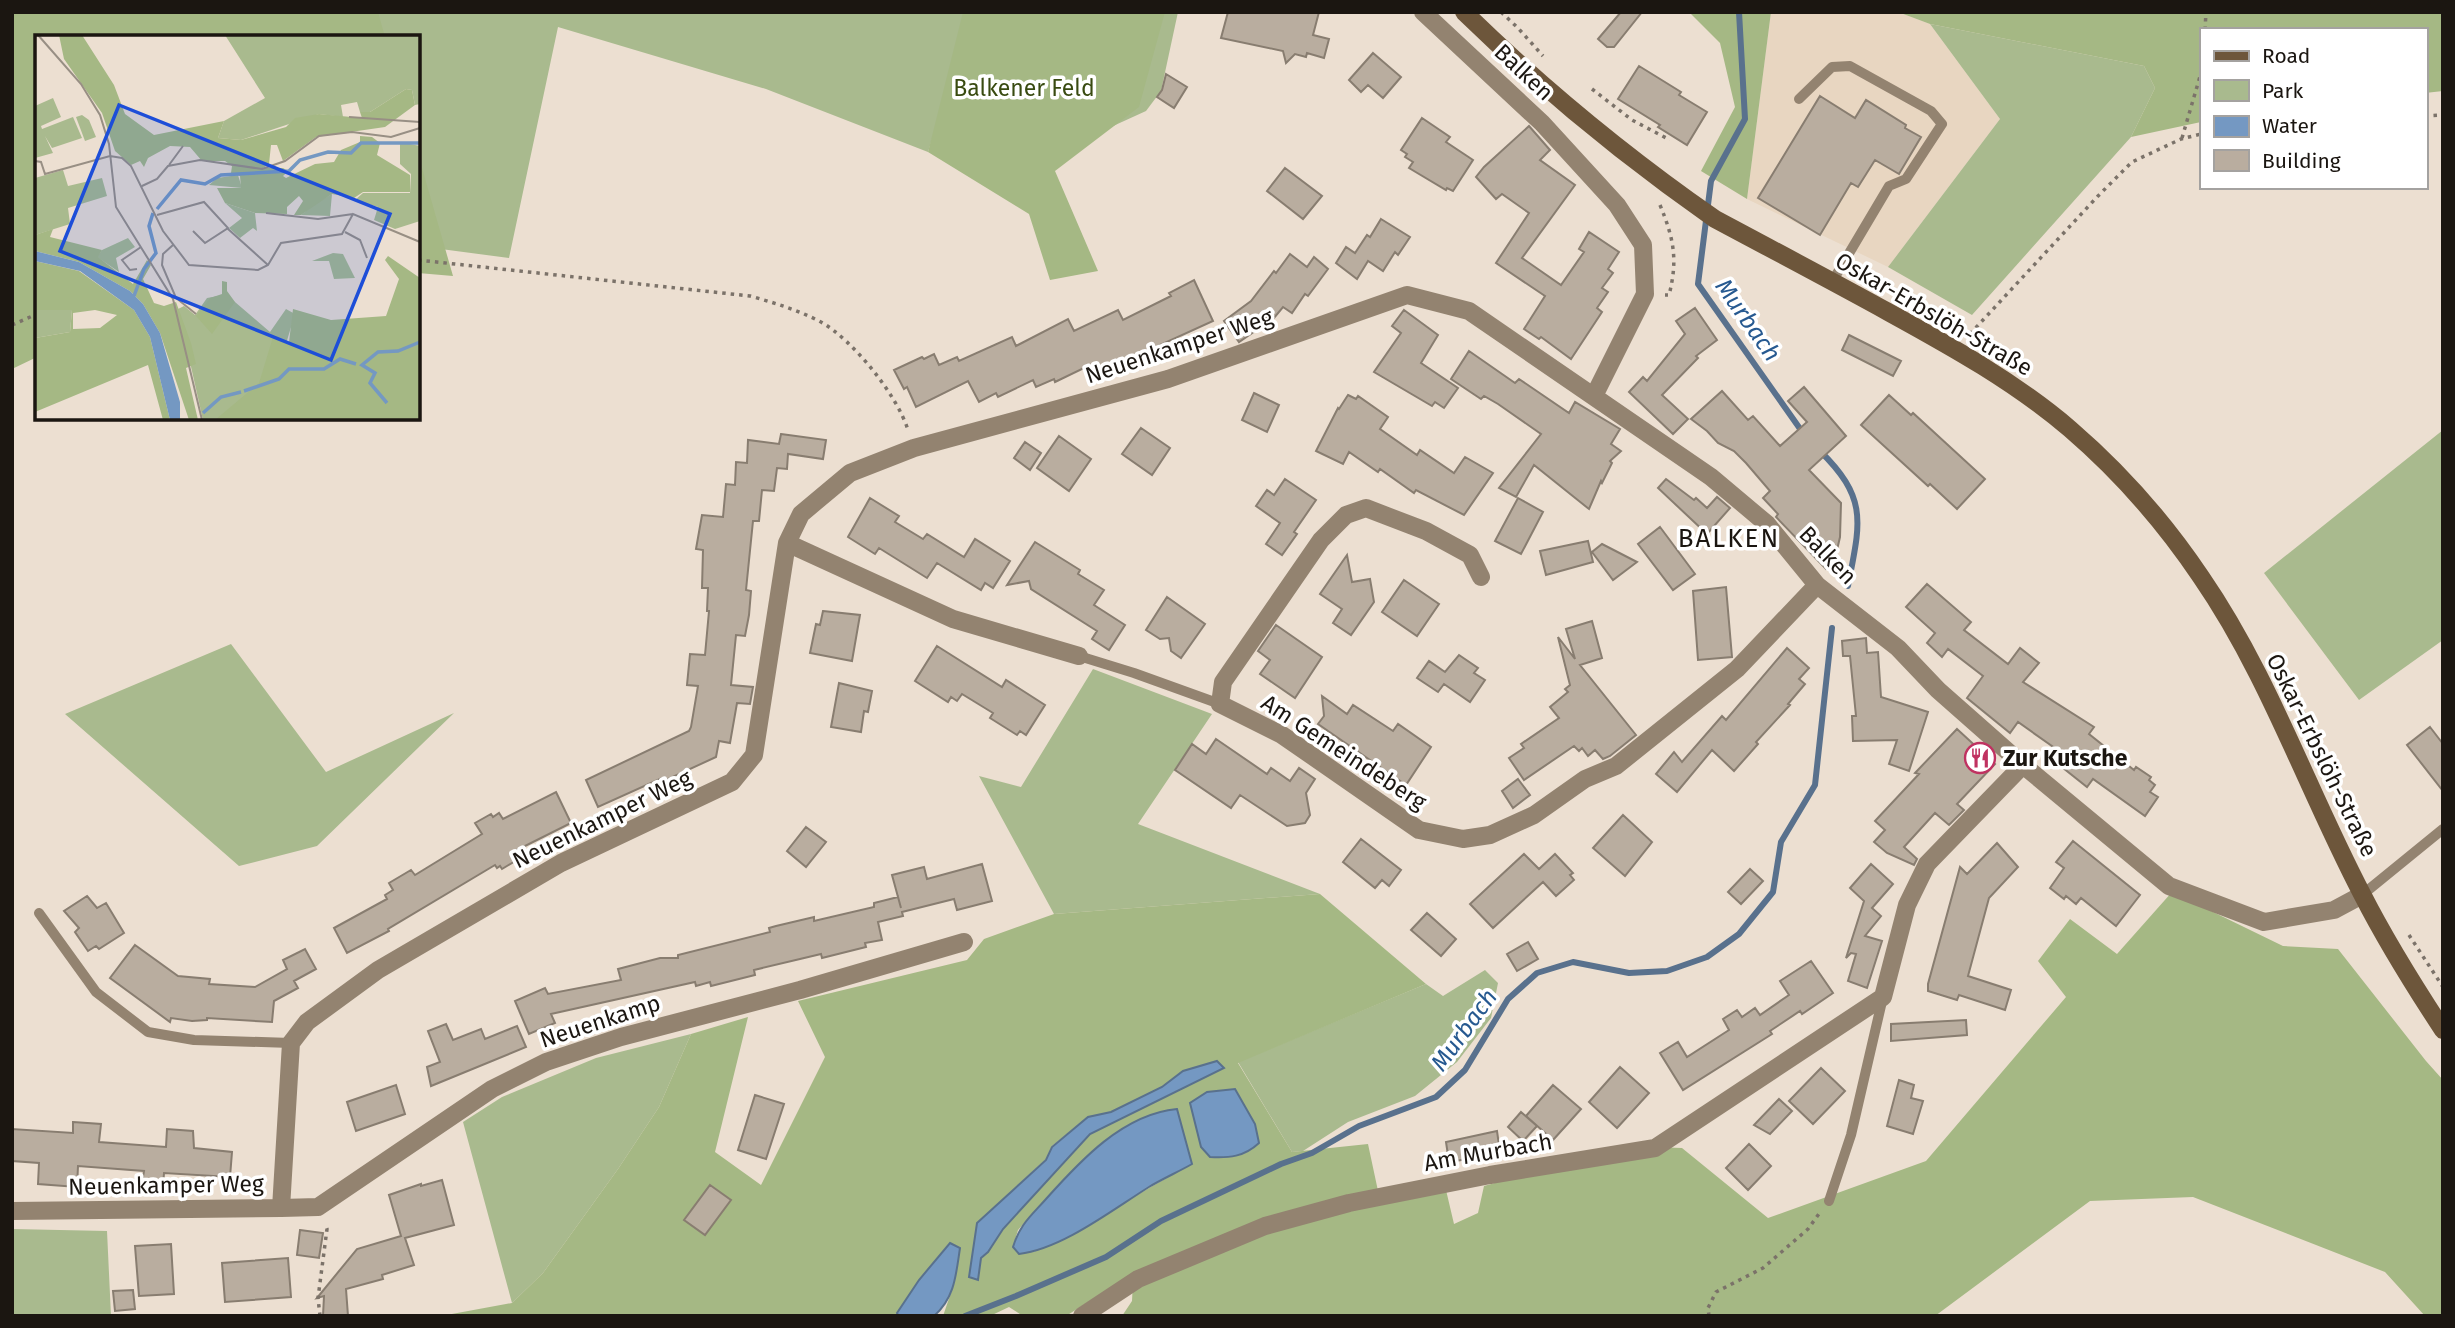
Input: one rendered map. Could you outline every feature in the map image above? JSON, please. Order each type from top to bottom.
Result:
[{"type":"main road","name":"Oskar-Erbslöh-Straße","points":[[1464,12],[1572,111],[1715,219],[1941,341],[1991,371],[2039,404],[2098,456],[2155,516],[2202,578],[2241,643],[2362,895],[2412,983],[2443,1030]]},
{"type":"street","name":"Balken","points":[[1423,12],[1542,123],[1617,205],[1643,245],[1645,294],[1594,396],[1740,500],[1767,524],[1817,585],[1898,648],[1938,690],[2023,765],[2169,886],[2264,922],[2334,910],[2362,895]]},
{"type":"street","name":"Neuenkamper Weg","points":[[12,1211],[281,1208],[291,1043],[307,1022],[379,970],[561,863],[732,782],[754,755],[787,543],[801,514],[850,473],[914,448],[1168,379],[1407,295],[1466,309],[1594,396]]},
{"type":"street","points":[[1220,704],[1223,682],[1321,540],[1346,515],[1366,508],[1426,531],[1470,555],[1481,577]]},
{"type":"street","points":[[787,543],[953,619],[1079,656]]},
{"type":"street","name":"Am Gemeindeberg","points":[[1220,704],[1282,735],[1419,830],[1463,839],[1490,835],[1534,815],[1585,779],[1616,766],[1737,668],[1817,585]]},
{"type":"street","points":[[1883,997],[1907,905],[1927,864],[2023,765]]},
{"type":"street","name":"Neuenkamp","points":[[318,1207],[492,1089],[546,1062],[621,1037],[825,983],[964,942]]},
{"type":"street","name":"Am Murbach","points":[[1082,1316],[1138,1279],[1265,1226],[1349,1203],[1490,1175],[1655,1148],[1883,997]]},
{"type":"street","points":[[281,1208],[318,1207]]},
{"type":"lane","points":[[1799,99],[1832,67],[1850,66],[1931,111],[1942,124],[1906,179],[1889,186],[1832,282]]},
{"type":"lane","name":"Am Gemeindeberg","points":[[1079,656],[1220,704]]},
{"type":"lane","name":"Oskar-Erbslöh-Straße","points":[[2362,895],[2443,829]]},
{"type":"lane","points":[[38,913],[96,992],[148,1032],[194,1040],[291,1043]]},
{"type":"lane","points":[[1829,1201],[1851,1135],[1883,997]]},
{"type":"path","points":[[1501,12],[1549,64]]},
{"type":"path","points":[[2181,139],[2200,76]]},
{"type":"path","points":[[1592,89],[1632,120],[1670,140]]},
{"type":"path","points":[[1970,334],[2098,195],[2132,162],[2181,139],[2200,134]]},
{"type":"path","points":[[420,260],[750,296],[792,307],[824,324],[863,359],[894,397],[914,448]]},
{"type":"path","points":[[12,325],[35,315]]},
{"type":"path","points":[[2281,674],[2306,717],[2329,777]]},
{"type":"path","points":[[2406,930],[2443,987]]},
{"type":"path","points":[[1709,1316],[1708,1308],[1716,1292],[1763,1268],[1808,1229],[1829,1201]]},
{"type":"path","points":[[318,1207],[327,1229],[318,1298],[320,1316]]},
{"type":"shaded area","points":[[1771,12],[1898,12],[1930,24],[2000,119],[1888,267],[1747,199]]},
{"type":"green space","points":[[12,12],[378,12],[384,35],[35,35],[35,358],[12,369]]},
{"type":"green space","name":"Balkener Feld","points":[[374,12],[1178,12],[1161,91],[1146,111],[1078,142],[932,139],[928,152],[766,89],[558,27],[509,258],[420,246],[420,35],[375,35]]},
{"type":"green space","points":[[963,12],[1165,12],[1139,107],[1055,171],[1098,271],[1050,280],[1029,214],[928,152]]},
{"type":"green space","points":[[1689,12],[1771,12],[1747,199],[1701,171],[1735,107],[1720,43]]},
{"type":"green space","points":[[1898,12],[2443,12],[2443,91],[2427,93],[2427,28],[2200,28],[2200,122],[2131,137],[2155,88],[2144,66],[1930,24]]},
{"type":"green space","points":[[1930,24],[2144,66],[2155,88],[2131,137],[1972,315],[1888,267],[2000,119]]},
{"type":"green space","points":[[420,161],[453,276],[420,273]]},
{"type":"green space","points":[[2443,430],[2443,640],[2359,700],[2264,573]]},
{"type":"green space","points":[[231,644],[326,772],[454,713],[317,846],[239,866],[65,714]]},
{"type":"green space","points":[[1093,669],[1212,714],[1138,824],[1320,894],[1054,914],[979,776],[1021,787]]},
{"type":"green space","points":[[2172,892],[2283,946],[2338,949],[2443,1080],[2443,1316],[2425,1316],[2385,1272],[2193,1197],[2090,1201],[1935,1316],[1122,1316],[1132,1301],[1133,1281],[1121,1281],[1066,1316],[1023,1316],[1009,1307],[990,1316],[943,1316],[954,1284],[960,1248],[950,1243],[919,1280],[897,1313],[899,1316],[441,1316],[512,1303],[543,1273],[659,1107],[691,1034],[748,1017],[715,1152],[761,1185],[825,1057],[798,1001],[967,960],[984,939],[1054,914],[1320,894],[1426,984],[1238,1063],[1292,1152],[1368,1144],[1381,1205],[1446,1190],[1454,1224],[1478,1213],[1484,1186],[1627,1146],[1682,1148],[1768,1218],[1926,1161],[2066,997],[2038,961],[2070,919],[2117,954]],"holes":[[[1223,1068],[1090,1134],[980,1258],[978,1279],[969,1277],[977,1223],[1046,1159],[1052,1146],[1088,1117],[1111,1112],[1162,1087],[1183,1071]],[[1177,1109],[1192,1164],[1033,1252],[1013,1247],[1018,1230],[1058,1185],[1100,1144]]]},
{"type":"green space","points":[[1485,970],[1498,983],[1491,1018],[1457,1062],[1415,1096],[1348,1122],[1303,1151],[1292,1152],[1238,1062],[1426,984],[1443,996]]},
{"type":"green space","points":[[691,1034],[659,1107],[618,1169],[543,1273],[512,1303],[463,1122],[502,1097],[596,1058]]},
{"type":"green space","points":[[12,1229],[107,1231],[111,1316],[12,1316]]},
{"type":"water","points":[[1217,1061],[1224,1068],[1090,1134],[1003,1229],[981,1258],[978,1280],[969,1277],[977,1223],[1046,1160],[1052,1147],[1088,1117],[1111,1112],[1162,1087],[1183,1071]]},
{"type":"water","points":[[1235,1089],[1255,1124],[1259,1143],[1236,1156],[1210,1157],[1201,1147],[1190,1103],[1207,1092]]},
{"type":"water","points":[[1177,1109],[1192,1164],[1149,1187],[1069,1237],[1035,1251],[1019,1254],[1013,1247],[1023,1226],[1088,1155],[1139,1120]]},
{"type":"water","points":[[950,1243],[960,1248],[953,1285],[941,1309],[934,1316],[899,1316],[897,1313],[919,1280]]},
{"type":"building","points":[[1228,12],[1319,12],[1313,35],[1329,39],[1324,58],[1307,53],[1306,57],[1295,54],[1286,63],[1283,51],[1221,38]]},
{"type":"building","points":[[1621,12],[1642,12],[1614,47],[1607,47],[1598,39]]},
{"type":"building","points":[[1373,53],[1401,77],[1383,98],[1368,85],[1361,92],[1349,80]]},
{"type":"building","points":[[1639,66],[1707,112],[1687,145],[1618,99]]},
{"type":"building","points":[[1166,74],[1187,87],[1174,108],[1157,97],[1162,90]]},
{"type":"building","points":[[1820,96],[1855,118],[1866,100],[1921,137],[1899,174],[1875,160],[1858,187],[1851,183],[1820,235],[1758,198]]},
{"type":"building","points":[[1422,118],[1450,137],[1446,142],[1473,160],[1453,191],[1447,188],[1446,190],[1409,168],[1413,162],[1405,157],[1407,154],[1401,150]]},
{"type":"building","points":[[1529,126],[1550,150],[1540,160],[1575,185],[1522,258],[1561,285],[1584,252],[1579,249],[1589,232],[1619,252],[1608,269],[1613,273],[1602,288],[1608,292],[1597,308],[1602,312],[1571,359],[1541,337],[1539,339],[1524,329],[1545,296],[1496,263],[1529,213],[1502,194],[1496,199],[1476,177]]},
{"type":"building","points":[[1285,168],[1322,196],[1303,219],[1267,191]]},
{"type":"building","points":[[1381,219],[1410,237],[1398,255],[1395,252],[1383,271],[1368,261],[1357,279],[1336,263],[1346,247],[1355,253],[1367,235],[1370,237]]},
{"type":"building","points":[[1290,254],[1307,267],[1314,257],[1328,269],[1292,313],[1283,307],[1274,318],[1239,342],[1224,321],[1251,301]]},
{"type":"building","points":[[1194,280],[1213,321],[1112,367],[1111,364],[1094,372],[1090,365],[1055,382],[1054,379],[1036,387],[1033,380],[998,397],[996,393],[979,402],[968,381],[916,407],[907,387],[904,389],[894,370],[934,354],[939,365],[957,357],[959,361],[1012,337],[1016,346],[1068,319],[1074,331],[1118,310],[1123,320],[1171,296],[1169,293]]},
{"type":"building","points":[[1695,308],[1717,340],[1696,356],[1698,358],[1662,395],[1688,419],[1673,434],[1629,392],[1643,377],[1647,381],[1685,334],[1676,321]]},
{"type":"building","points":[[1404,310],[1438,335],[1421,363],[1458,388],[1444,408],[1435,402],[1432,406],[1374,372],[1401,333],[1392,326]]},
{"type":"building","points":[[1849,335],[1901,361],[1893,376],[1842,350]]},
{"type":"building","points":[[1469,351],[1515,383],[1519,379],[1569,413],[1575,402],[1620,429],[1611,444],[1621,451],[1610,461],[1612,463],[1589,509],[1534,465],[1516,497],[1499,488],[1541,434],[1498,404],[1484,396],[1481,399],[1451,379]]},
{"type":"building","points":[[1804,387],[1846,436],[1809,470],[1841,503],[1840,537],[1834,563],[1826,569],[1776,517],[1778,514],[1763,498],[1770,491],[1746,463],[1691,419],[1722,391],[1748,420],[1753,416],[1780,446],[1807,422],[1788,401]]},
{"type":"building","points":[[1254,393],[1279,405],[1267,432],[1242,420]]},
{"type":"building","points":[[1348,395],[1356,399],[1358,396],[1388,417],[1380,429],[1417,455],[1420,450],[1454,473],[1465,457],[1493,473],[1464,515],[1416,490],[1414,493],[1380,469],[1378,472],[1349,452],[1343,464],[1316,451],[1338,408]]},
{"type":"building","points":[[1889,395],[1911,415],[1913,413],[1985,479],[1957,509],[1861,425]]},
{"type":"building","points":[[1141,428],[1170,448],[1152,475],[1122,454]]},
{"type":"building","points":[[781,434],[826,440],[823,459],[788,454],[787,469],[777,468],[774,491],[762,490],[759,521],[753,521],[746,590],[751,591],[749,615],[745,636],[736,635],[731,685],[753,687],[750,704],[737,703],[730,743],[719,741],[716,757],[598,807],[586,780],[689,731],[691,727],[698,686],[687,685],[690,654],[705,655],[709,611],[708,588],[702,588],[703,550],[696,549],[702,515],[723,517],[726,484],[735,485],[736,462],[747,463],[748,440],[779,444]]},
{"type":"building","points":[[1059,436],[1091,459],[1069,491],[1037,468]]},
{"type":"building","points":[[1025,442],[1041,453],[1030,470],[1014,458]]},
{"type":"building","points":[[1285,479],[1316,500],[1282,555],[1266,544],[1280,523],[1256,506],[1267,490],[1274,495]]},
{"type":"building","points":[[1666,479],[1707,508],[1717,497],[1730,508],[1707,534],[1658,488]]},
{"type":"building","points":[[870,498],[899,516],[895,522],[923,539],[927,534],[964,557],[975,539],[1010,561],[993,588],[985,583],[981,590],[937,563],[927,578],[879,548],[875,554],[848,537]]},
{"type":"building","points":[[1518,498],[1543,512],[1521,554],[1495,541]]},
{"type":"building","points":[[1660,527],[1695,574],[1673,590],[1638,544]]},
{"type":"building","points":[[1588,541],[1593,562],[1546,575],[1540,551]]},
{"type":"building","points":[[1035,542],[1080,570],[1078,574],[1104,590],[1094,605],[1125,625],[1109,650],[1092,639],[1097,631],[1031,589],[1029,581],[1007,585]]},
{"type":"building","points":[[1602,544],[1637,562],[1613,580],[1592,552]]},
{"type":"building","points":[[1347,555],[1352,582],[1370,579],[1374,602],[1351,635],[1333,623],[1342,609],[1320,594]]},
{"type":"building","points":[[1404,580],[1439,604],[1417,636],[1382,612]]},
{"type":"building","points":[[1927,584],[1971,622],[1964,630],[2008,664],[2020,648],[2039,663],[2023,682],[2094,727],[2089,734],[2134,770],[2136,767],[2151,777],[2149,780],[2155,785],[2150,792],[2158,797],[2145,816],[2093,779],[2087,787],[2053,760],[2059,751],[2018,722],[2010,733],[1967,698],[1983,676],[1948,649],[1942,657],[1927,643],[1935,633],[1906,607]]},
{"type":"building","points":[[1726,587],[1732,657],[1698,660],[1693,591]]},
{"type":"building","points":[[1167,597],[1205,624],[1181,658],[1171,651],[1169,638],[1160,639],[1146,630]]},
{"type":"building","points":[[823,611],[860,615],[852,661],[810,653],[816,624],[820,625]]},
{"type":"building","points":[[1592,621],[1602,658],[1580,665],[1636,735],[1603,759],[1595,750],[1588,756],[1582,748],[1579,751],[1574,746],[1524,780],[1509,758],[1524,748],[1521,744],[1559,718],[1550,707],[1568,692],[1565,689],[1570,685],[1558,637],[1575,659],[1566,629]]},
{"type":"building","points":[[1276,625],[1322,657],[1295,698],[1260,674],[1270,660],[1258,651]]},
{"type":"building","points":[[1866,638],[1867,653],[1878,652],[1881,697],[1928,712],[1909,771],[1889,764],[1897,740],[1853,741],[1852,716],[1856,716],[1850,656],[1843,656],[1842,641]]},
{"type":"building","points":[[937,646],[1002,687],[1006,680],[1045,705],[1026,735],[1020,731],[1017,735],[990,718],[993,713],[962,694],[957,701],[951,697],[948,702],[915,681]]},
{"type":"building","points":[[1787,648],[1809,668],[1799,679],[1805,684],[1734,771],[1712,750],[1677,792],[1656,774],[1674,752],[1682,762],[1722,716],[1726,720]]},
{"type":"building","points":[[1459,655],[1478,668],[1474,673],[1485,680],[1470,702],[1444,684],[1438,692],[1417,678],[1429,661],[1445,672]]},
{"type":"building","points":[[839,683],[872,691],[868,712],[864,711],[861,732],[831,727]]},
{"type":"building","points":[[1322,696],[1347,714],[1353,705],[1393,731],[1398,724],[1431,747],[1406,785],[1318,724],[1324,716]]},
{"type":"building","points":[[2430,727],[2443,744],[2443,791],[2407,745]]},
{"type":"building","points":[[1957,729],[1995,764],[1957,804],[1964,810],[1949,825],[1935,813],[1904,847],[1917,859],[1914,865],[1887,853],[1874,842],[1885,830],[1875,821]]},
{"type":"building","points":[[1216,739],[1267,774],[1271,768],[1290,781],[1299,768],[1315,779],[1306,793],[1310,815],[1305,823],[1287,826],[1240,795],[1231,808],[1175,770],[1192,744],[1206,754]]},
{"type":"building","points":[[1518,779],[1530,795],[1513,808],[1502,791]]},
{"type":"building","points":[[556,792],[571,823],[513,852],[517,860],[502,869],[495,865],[388,929],[389,931],[347,953],[334,928],[387,899],[385,895],[393,890],[389,883],[411,870],[415,875],[482,834],[475,823],[491,814],[493,817],[499,813],[503,819]]},
{"type":"building","points":[[1623,815],[1652,842],[1625,876],[1593,848]]},
{"type":"building","points":[[806,827],[826,842],[806,867],[787,851]]},
{"type":"building","points":[[1361,839],[1401,870],[1389,886],[1382,880],[1375,888],[1343,862]]},
{"type":"building","points":[[2073,841],[2140,895],[2116,926],[2081,898],[2076,904],[2050,888],[2064,868],[2056,862]]},
{"type":"building","points":[[1997,843],[2018,867],[1989,898],[1968,976],[2011,990],[2005,1010],[1959,995],[1957,1000],[1928,991],[1960,867],[1967,874]]},
{"type":"building","points":[[1524,854],[1539,869],[1555,854],[1573,873],[1570,875],[1574,880],[1556,896],[1543,882],[1493,928],[1470,904]]},
{"type":"building","points":[[982,864],[992,901],[957,910],[954,899],[902,912],[903,916],[878,922],[882,940],[865,943],[866,947],[822,958],[821,954],[754,970],[755,975],[711,986],[710,982],[696,986],[695,982],[551,1014],[555,1023],[529,1034],[515,1001],[545,988],[548,994],[621,980],[618,969],[660,958],[678,958],[678,955],[770,932],[769,928],[776,926],[814,917],[814,921],[874,907],[874,903],[898,897],[892,875],[924,867],[927,879]]},
{"type":"building","points":[[1871,864],[1893,884],[1872,908],[1881,916],[1865,936],[1882,941],[1867,988],[1848,981],[1856,954],[1851,953],[1846,958],[1864,901],[1850,888]]},
{"type":"building","points":[[1750,869],[1763,881],[1741,904],[1728,892]]},
{"type":"building","points":[[87,896],[97,908],[106,903],[124,933],[99,949],[96,946],[88,951],[75,932],[79,928],[64,911]]},
{"type":"building","points":[[1427,913],[1456,939],[1441,956],[1411,930]]},
{"type":"building","points":[[1528,942],[1538,959],[1517,971],[1507,954]]},
{"type":"building","points":[[135,945],[178,976],[210,979],[209,984],[255,987],[287,969],[283,960],[305,949],[316,969],[294,981],[298,988],[274,1001],[272,1022],[207,1018],[192,1021],[171,1018],[170,1022],[110,978]]},
{"type":"building","points":[[1811,961],[1833,993],[1802,1014],[1800,1011],[1770,1031],[1772,1034],[1683,1090],[1660,1053],[1678,1042],[1687,1057],[1729,1030],[1723,1019],[1737,1010],[1742,1017],[1755,1008],[1760,1015],[1789,995],[1780,981]]},
{"type":"building","points":[[1966,1020],[1967,1035],[1891,1041],[1891,1024]]},
{"type":"building","points":[[446,1024],[453,1040],[481,1029],[485,1039],[517,1026],[526,1047],[431,1086],[427,1067],[440,1062],[428,1031]]},
{"type":"building","points":[[1620,1067],[1649,1093],[1617,1128],[1589,1102]]},
{"type":"building","points":[[1821,1068],[1845,1091],[1813,1124],[1789,1101]]},
{"type":"building","points":[[1899,1080],[1914,1085],[1911,1098],[1923,1101],[1913,1134],[1887,1126]]},
{"type":"building","points":[[396,1085],[405,1114],[356,1131],[347,1102]]},
{"type":"building","points":[[1553,1085],[1581,1109],[1553,1140],[1526,1116]]},
{"type":"building","points":[[755,1095],[784,1104],[766,1159],[738,1150]]},
{"type":"building","points":[[1779,1099],[1792,1111],[1770,1134],[1754,1125]]},
{"type":"building","points":[[1521,1112],[1537,1126],[1523,1141],[1508,1127]]},
{"type":"building","points":[[73,1122],[101,1124],[99,1142],[166,1147],[167,1129],[193,1131],[194,1148],[232,1152],[230,1177],[164,1173],[163,1186],[142,1183],[144,1171],[78,1166],[77,1187],[38,1184],[39,1163],[12,1161],[12,1129],[73,1133]]},
{"type":"building","points":[[1497,1131],[1500,1152],[1449,1162],[1446,1142]]},
{"type":"building","points":[[1749,1144],[1771,1166],[1748,1190],[1726,1168]]},
{"type":"building","points":[[442,1180],[454,1225],[405,1238],[414,1265],[382,1275],[383,1279],[346,1289],[348,1316],[323,1316],[324,1296],[317,1298],[357,1249],[401,1236],[389,1195]]},
{"type":"building","points":[[710,1185],[731,1200],[705,1235],[684,1220]]},
{"type":"building","points":[[300,1230],[323,1233],[319,1258],[297,1255]]},
{"type":"building","points":[[171,1244],[174,1294],[139,1296],[135,1246]]},
{"type":"building","points":[[288,1258],[291,1297],[225,1302],[222,1263]]},
{"type":"building","points":[[133,1290],[135,1309],[115,1311],[113,1291]]},
{"type":"waterway","name":"Murbach","points":[[1739,12],[1745,119],[1711,181],[1698,284],[1803,433]]},
{"type":"waterway","name":"Murbach","points":[[1820,451],[1847,483],[1854,498],[1857,513],[1856,545],[1848,586]]},
{"type":"waterway","name":"Murbach","points":[[965,1316],[1106,1257],[1161,1221],[1281,1164],[1312,1153],[1359,1126],[1436,1097],[1465,1070],[1508,999],[1537,973],[1573,962],[1629,973],[1667,971],[1707,957],[1739,934],[1773,892],[1781,842],[1815,785],[1832,628]]},
{"type":"place","name":"Zur Kutsche","points":[[1980,758]]},
{"type":"district","name":"BALKEN","points":[[1729,538]]}]
